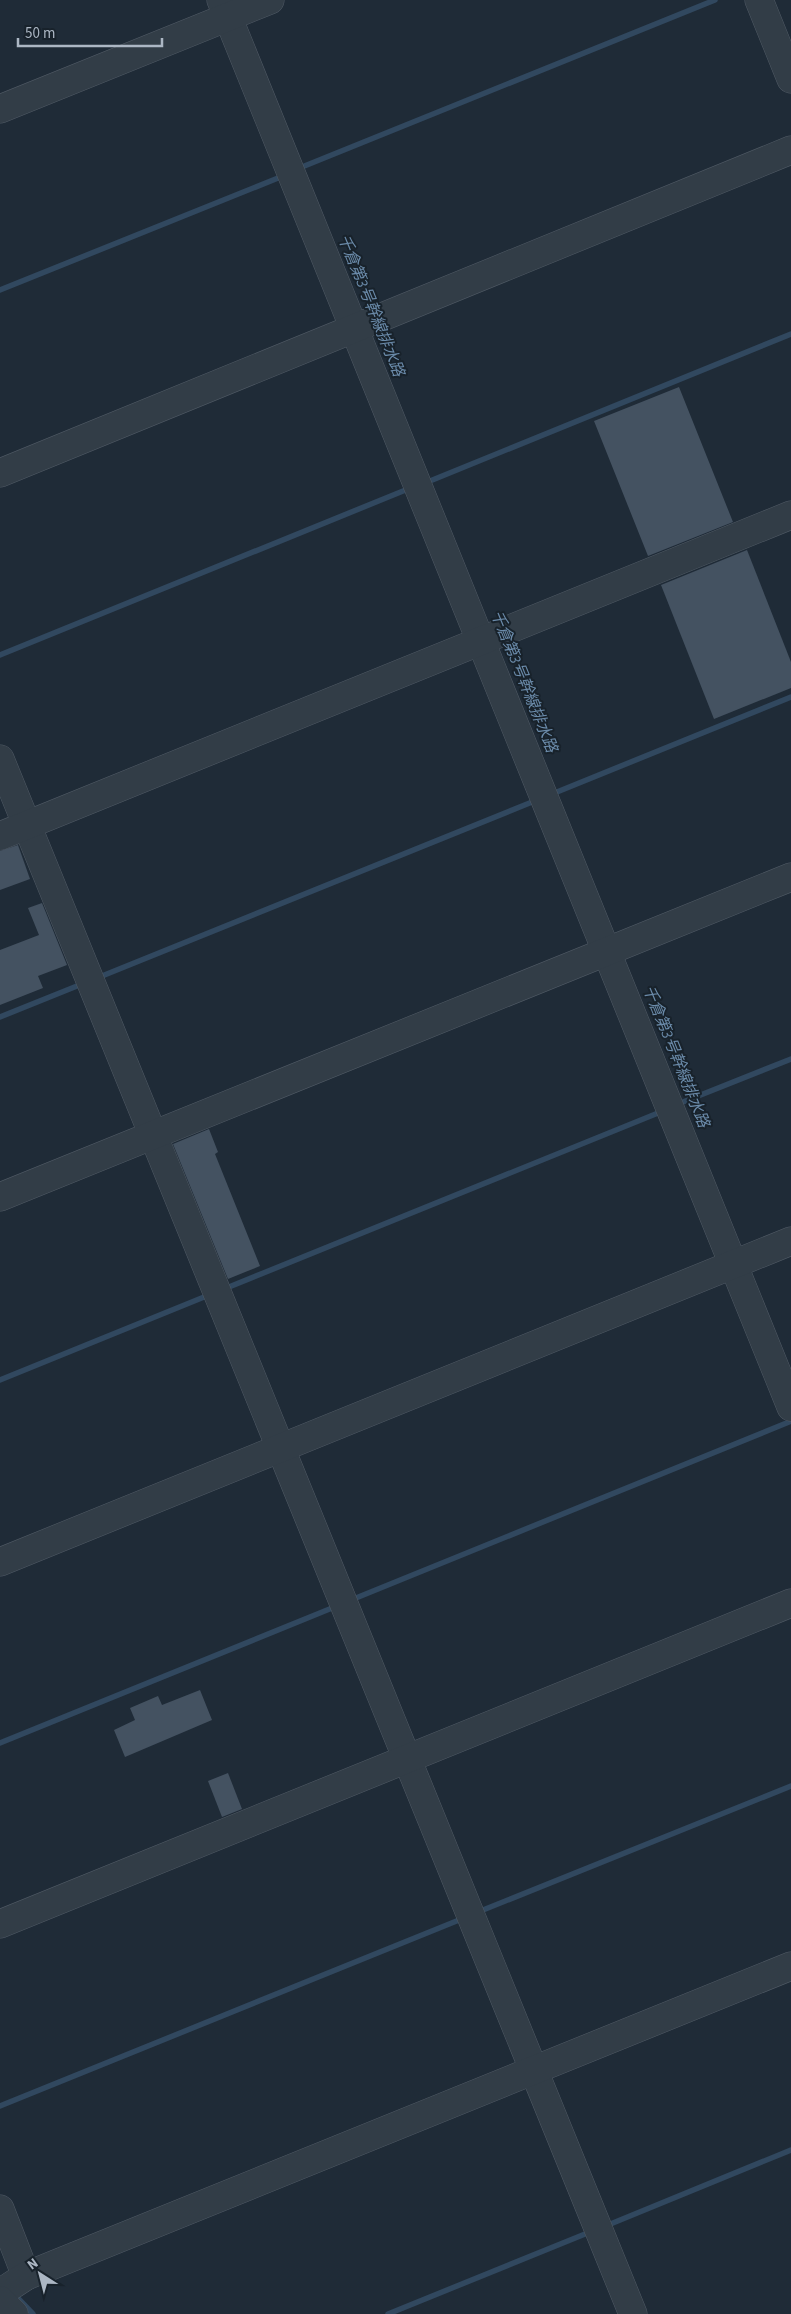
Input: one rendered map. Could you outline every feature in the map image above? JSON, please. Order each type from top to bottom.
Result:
[{"type":"street","points":[[0,109],[231,11],[270,0]]},
{"type":"street","points":[[759,0],[791,79]]},
{"type":"street","points":[[231,11],[489,637],[741,1261],[791,1407]]},
{"type":"street","points":[[0,472],[791,150]]},
{"type":"street","points":[[0,836],[791,515]]},
{"type":"street","points":[[0,759],[633,2314]]},
{"type":"street","points":[[0,1198],[791,877]]},
{"type":"street","points":[[0,1562],[791,1241]]},
{"type":"street","points":[[0,1924],[791,1603]]},
{"type":"street","points":[[0,2209],[9,2293],[791,1966]]},
{"type":"building","points":[[679,387],[733,522],[648,556],[594,421]]},
{"type":"building","points":[[747,550],[791,662],[791,688],[714,719],[661,585]]},
{"type":"building","points":[[18,845],[30,879],[0,890],[0,851]]},
{"type":"building","points":[[42,903],[67,965],[38,976],[43,988],[0,1005],[0,950],[39,935],[28,908]]},
{"type":"building","points":[[209,1129],[218,1152],[215,1154],[260,1266],[228,1279],[173,1144]]},
{"type":"building","points":[[200,1690],[212,1720],[125,1757],[114,1730],[135,1720],[130,1708],[158,1696],[162,1705]]},
{"type":"building","points":[[228,1773],[242,1809],[222,1817],[208,1781]]},
{"type":"waterway","points":[[297,169],[715,0]]},
{"type":"waterway","points":[[0,290],[283,176]]},
{"type":"waterway","points":[[425,483],[791,334]]},
{"type":"waterway","points":[[0,655],[408,489]]},
{"type":"waterway","points":[[552,794],[791,697]]},
{"type":"waterway","points":[[97,978],[537,800]]},
{"type":"waterway","points":[[0,1017],[82,984]]},
{"type":"waterway","name":"千倉第3号幹線排水路","points":[[678,1104],[791,1059]]},
{"type":"waterway","points":[[224,1289],[663,1111]]},
{"type":"waterway","points":[[0,1380],[209,1295]]},
{"type":"waterway","points":[[351,1600],[789,1422]]},
{"type":"waterway","points":[[0,1743],[337,1606]]},
{"type":"waterway","points":[[478,1912],[791,1786]]},
{"type":"waterway","points":[[0,2106],[464,1918]]},
{"type":"waterway","points":[[608,2225],[791,2150]]},
{"type":"waterway","points":[[388,2314],[590,2232]]},
{"type":"waterway","points":[[13,2293],[33,2314]]}]
